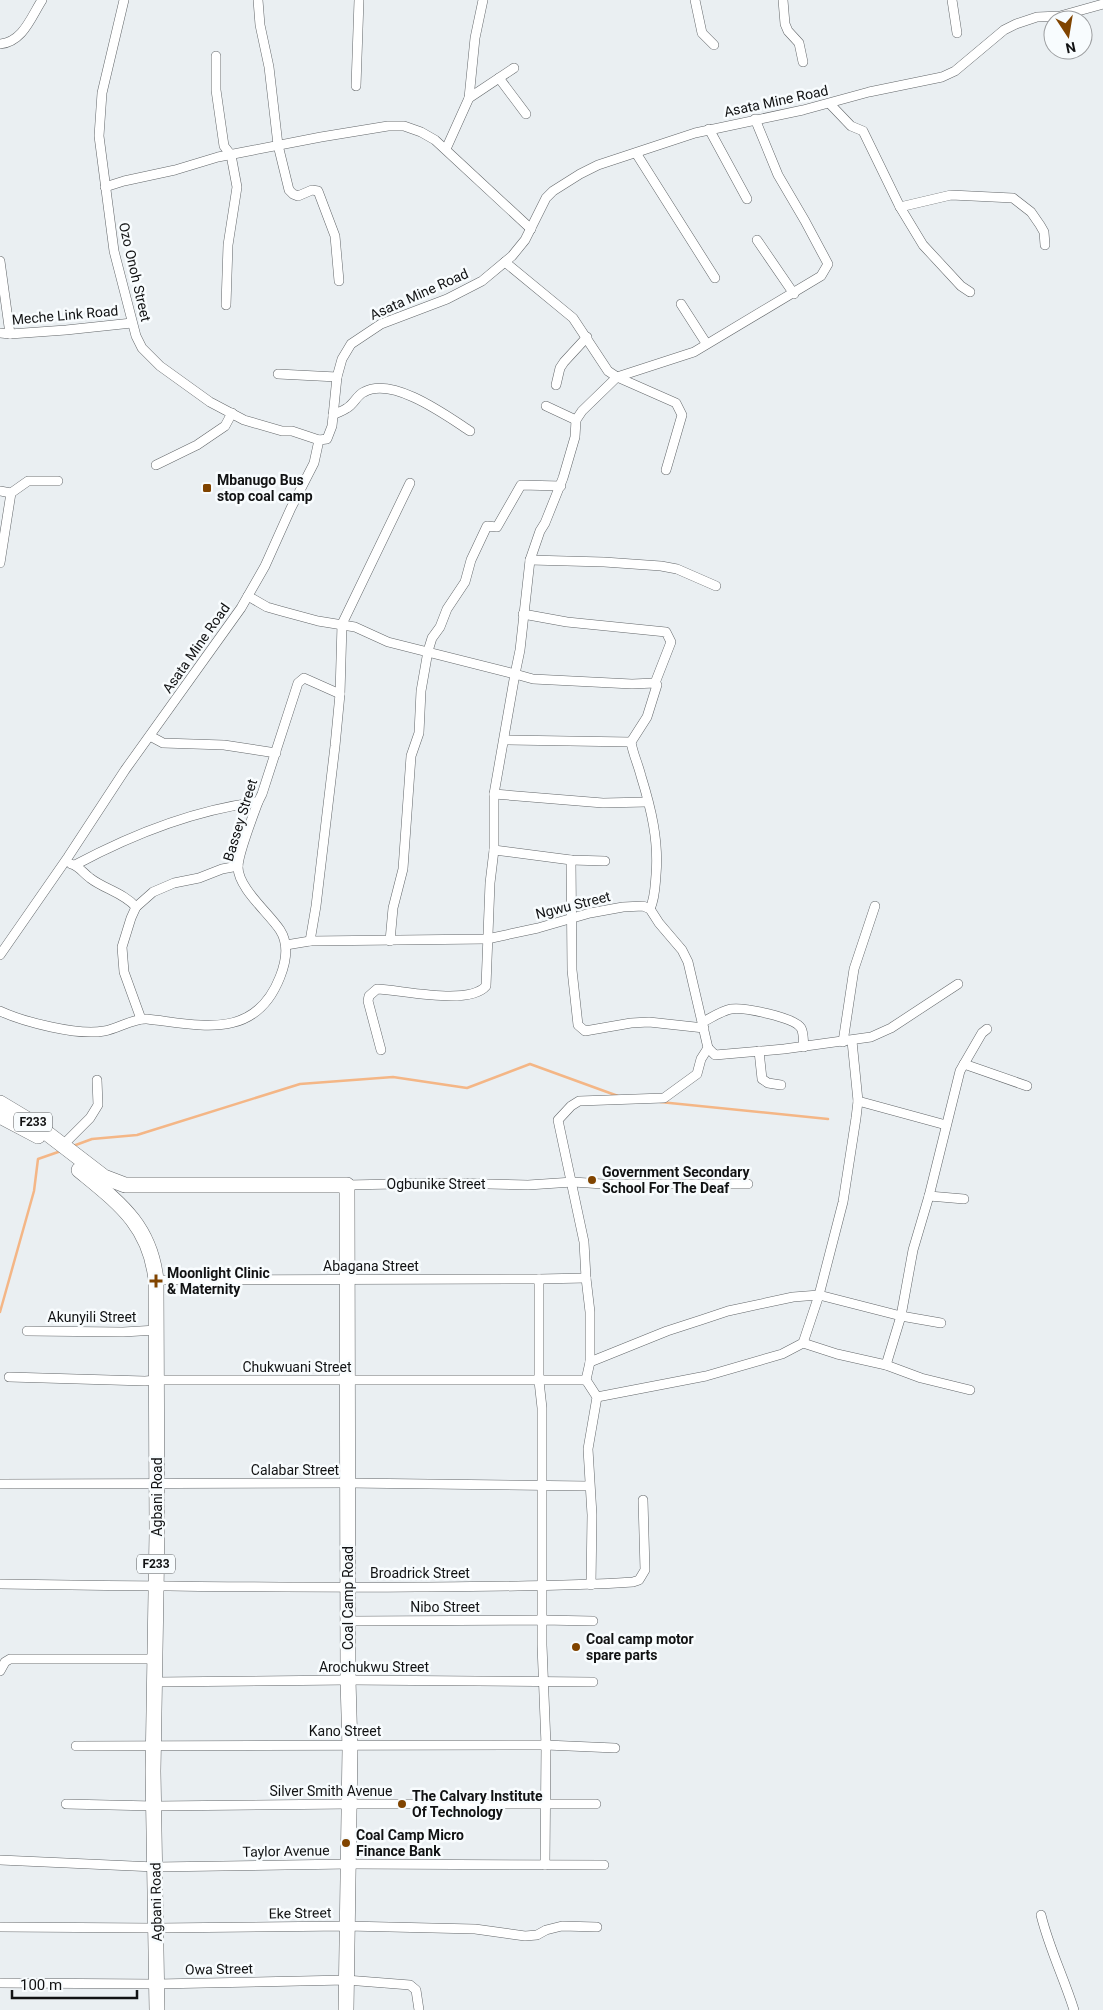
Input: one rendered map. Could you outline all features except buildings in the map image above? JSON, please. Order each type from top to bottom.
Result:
[{"type":"main road","name":"Agbani Road","points":[[0,1103],[19,1112],[64,1149],[104,1177],[125,1185]]},
{"type":"main road","name":"Agbani Road","points":[[0,1116],[64,1149],[130,1216],[144,1236],[154,1261],[156,1280],[157,1380],[154,1806],[158,2010]]},
{"type":"main road","name":"Ogbunike Street","points":[[125,1185],[347,1185]]},
{"type":"main road","points":[[113,1199],[125,1185]]},
{"type":"main road","name":"Coal Camp Road","points":[[346,2010],[350,1744],[348,1680],[347,1185]]},
{"type":"street","points":[[0,44],[7,43],[20,36],[42,0]]},
{"type":"street","name":"Ozo Onoh Street","points":[[124,0],[102,94],[99,113],[99,136],[114,251],[136,336],[142,348],[160,366],[210,402],[244,420],[282,431],[292,431],[319,440]]},
{"type":"street","points":[[258,0],[260,25],[269,67],[278,145],[289,190],[292,194],[298,196],[309,190],[318,191],[336,236],[339,281]]},
{"type":"street","points":[[356,86],[359,0]]},
{"type":"street","points":[[446,149],[469,98],[475,38],[483,0]]},
{"type":"street","points":[[695,0],[702,33],[714,45]]},
{"type":"street","points":[[783,0],[785,27],[799,43],[803,62]]},
{"type":"street","points":[[952,0],[957,33]]},
{"type":"street","name":"Asata Mine Road","points":[[0,955],[65,862],[112,789],[224,633],[266,566],[291,508],[314,463],[319,440],[327,439],[332,426],[337,377],[346,350],[359,337],[381,324],[459,294],[482,281],[518,249],[531,229],[542,205],[553,191],[598,165],[709,129],[830,104],[869,92],[942,77],[955,71],[1004,30],[1016,24],[1036,17],[1060,16],[1103,4]]},
{"type":"street","points":[[216,56],[216,90],[224,146],[231,155],[237,187],[228,245],[226,304]]},
{"type":"street","points":[[469,98],[514,68]]},
{"type":"street","points":[[499,78],[526,114]]},
{"type":"street","points":[[830,104],[851,126],[862,131],[900,207],[923,245],[961,286],[970,292]]},
{"type":"street","points":[[382,1050],[368,1001],[371,993],[376,989],[447,997],[481,992],[486,986],[487,939],[494,850],[494,794],[520,650],[530,560],[540,531],[546,522],[561,486],[573,445],[576,420],[582,411],[617,378],[694,352],[706,343],[794,294],[821,276],[828,264],[806,221],[778,174],[755,119]]},
{"type":"street","points":[[105,188],[218,157],[388,126],[404,126],[428,136],[446,149],[531,229]]},
{"type":"street","points":[[709,129],[747,198]]},
{"type":"street","points":[[636,153],[715,278]]},
{"type":"street","points":[[900,207],[951,195],[1013,198],[1031,212],[1044,232],[1045,245]]},
{"type":"street","points":[[757,240],[794,294]]},
{"type":"street","points":[[0,261],[5,333]]},
{"type":"street","points":[[505,262],[573,318],[587,337],[603,365],[617,378],[676,403],[682,415],[666,470]]},
{"type":"street","points":[[680,304],[706,343]]},
{"type":"street","name":"Meche Link Road","points":[[5,333],[132,323]]},
{"type":"street","points":[[556,385],[564,362],[587,337]]},
{"type":"street","points":[[278,374],[337,377]]},
{"type":"street","points":[[333,415],[348,408],[363,392],[385,389],[420,400],[470,432]]},
{"type":"street","points":[[546,406],[576,420]]},
{"type":"street","points":[[156,465],[197,445],[225,426],[232,413]]},
{"type":"street","points":[[0,491],[11,493],[28,481],[58,481]]},
{"type":"street","points":[[310,942],[316,906],[340,694],[342,624],[410,483]]},
{"type":"street","points":[[390,941],[393,908],[403,869],[411,756],[419,733],[421,691],[432,638],[440,626],[447,609],[465,582],[471,560],[487,526],[497,527],[521,485],[561,486]]},
{"type":"street","points":[[0,563],[11,493]]},
{"type":"street","points":[[530,560],[661,566],[677,569],[716,586]]},
{"type":"street","points":[[248,596],[267,607],[355,627],[388,642],[533,679],[632,684],[656,683]]},
{"type":"street","points":[[523,614],[567,622],[666,632],[671,642],[656,683],[658,687],[647,717],[631,742],[634,759],[641,775],[656,835],[657,866],[655,895],[650,909],[659,923],[682,950],[688,962],[708,1048],[715,1055],[804,1047],[871,1037],[892,1028],[958,984]]},
{"type":"street","name":"Bassey Street","points":[[286,945],[280,930],[245,885],[238,866],[298,683],[304,678],[340,694]]},
{"type":"street","points":[[150,736],[163,743],[224,745],[276,753]]},
{"type":"street","points":[[505,740],[631,742]]},
{"type":"street","points":[[494,794],[603,803],[647,802]]},
{"type":"street","points":[[75,865],[99,852],[164,824],[199,812],[258,802]]},
{"type":"street","points":[[494,850],[571,860],[605,861]]},
{"type":"street","points":[[571,860],[570,918],[572,970],[580,1029],[585,1031],[631,1023],[649,1022],[703,1025],[729,1009],[738,1008],[783,1017],[797,1023],[801,1028],[804,1047]]},
{"type":"street","points":[[65,862],[75,865],[91,879],[124,897],[136,907]]},
{"type":"street","points":[[141,1019],[124,972],[122,947],[136,907],[153,892],[174,883],[199,878],[222,869],[238,866]]},
{"type":"street","name":"Ngwu Street","points":[[286,945],[310,942],[487,939],[622,907],[643,906],[650,909]]},
{"type":"street","points":[[597,1397],[706,1376],[782,1354],[803,1343],[819,1295],[843,1202],[858,1101],[847,1042],[854,969],[876,906]]},
{"type":"street","points":[[0,1012],[52,1027],[91,1032],[117,1028],[141,1019],[205,1026],[225,1026],[255,1014],[270,998],[284,969],[286,945]]},
{"type":"street","points":[[886,1365],[901,1316],[913,1250],[929,1196],[960,1071],[982,1033],[987,1029]]},
{"type":"street","points":[[591,1585],[592,1515],[588,1449],[597,1397],[586,1380],[590,1362],[590,1312],[584,1242],[573,1182],[558,1120],[579,1101],[664,1098],[697,1074],[701,1059],[708,1048]]},
{"type":"street","points":[[758,1052],[762,1079],[768,1083],[781,1085]]},
{"type":"street","points":[[964,1064],[1026,1086]]},
{"type":"street","points":[[64,1149],[90,1118],[98,1105],[97,1080]]},
{"type":"street","points":[[858,1101],[946,1125]]},
{"type":"street","name":"Ogbunike Street","points":[[347,1185],[444,1183],[528,1185],[573,1182],[603,1184],[748,1184]]},
{"type":"street","points":[[929,1196],[964,1199]]},
{"type":"street","name":"Abagana Street","points":[[156,1280],[539,1280],[586,1278]]},
{"type":"street","points":[[539,1280],[539,1381],[542,1408],[542,1620],[546,1745],[545,1865]]},
{"type":"street","points":[[590,1362],[667,1331],[728,1311],[793,1297],[819,1295],[901,1316],[941,1323]]},
{"type":"street","name":"Akunyili Street","points":[[27,1331],[123,1332],[156,1330]]},
{"type":"street","points":[[803,1343],[837,1354],[886,1365],[921,1378],[970,1390]]},
{"type":"street","name":"Chukwuani Street","points":[[9,1377],[145,1381],[586,1380]]},
{"type":"street","name":"Calabar Street","points":[[0,1484],[348,1483],[589,1486]]},
{"type":"street","name":"Broadrick Street","points":[[1,1586],[348,1588],[591,1585],[633,1582],[639,1580],[644,1575],[645,1570],[643,1500]]},
{"type":"street","name":"Nibo Street","points":[[348,1621],[593,1621]]},
{"type":"street","points":[[0,1671],[5,1662],[10,1658],[155,1659]]},
{"type":"street","name":"Arochukwu Street","points":[[154,1682],[348,1680],[593,1682]]},
{"type":"street","name":"Kano Street","points":[[76,1746],[154,1747],[350,1744],[546,1745],[615,1748]]},
{"type":"street","name":"Silver Smith Avenue","points":[[66,1804],[154,1806],[596,1804]]},
{"type":"street","name":"Taylor Avenue","points":[[0,1860],[155,1868],[348,1864],[604,1865]]},
{"type":"street","points":[[1041,1915],[1047,1939],[1066,1983],[1074,2010]]},
{"type":"street","name":"Eke Street","points":[[0,1927],[347,1926],[475,1929],[525,1936],[537,1935],[546,1930],[562,1926],[597,1927]]},
{"type":"street","name":"Owa Street","points":[[0,1983],[157,1984],[346,1980],[410,1985],[416,1990],[418,2010]]},
{"type":"waterway","points":[[73,1146],[92,1139],[137,1135],[300,1084],[393,1077],[467,1088],[530,1064],[618,1096]]},
{"type":"waterway","points":[[660,1102],[828,1119]]},
{"type":"waterway","points":[[0,1312],[34,1191],[38,1159],[61,1151]]},
{"type":"place","name":"Mbanugo Bus stop coal camp","points":[[207,488]]},
{"type":"place","name":"Government Secondary School For The Deaf","points":[[592,1180]]},
{"type":"place","name":"Moonlight Clinic & Maternity","points":[[156,1281]]},
{"type":"place","name":"Coal camp motor spare parts","points":[[576,1647]]},
{"type":"place","name":"The Calvary Institute Of Technology","points":[[402,1804]]},
{"type":"place","name":"Coal Camp Micro Finance Bank","points":[[346,1843]]}]
